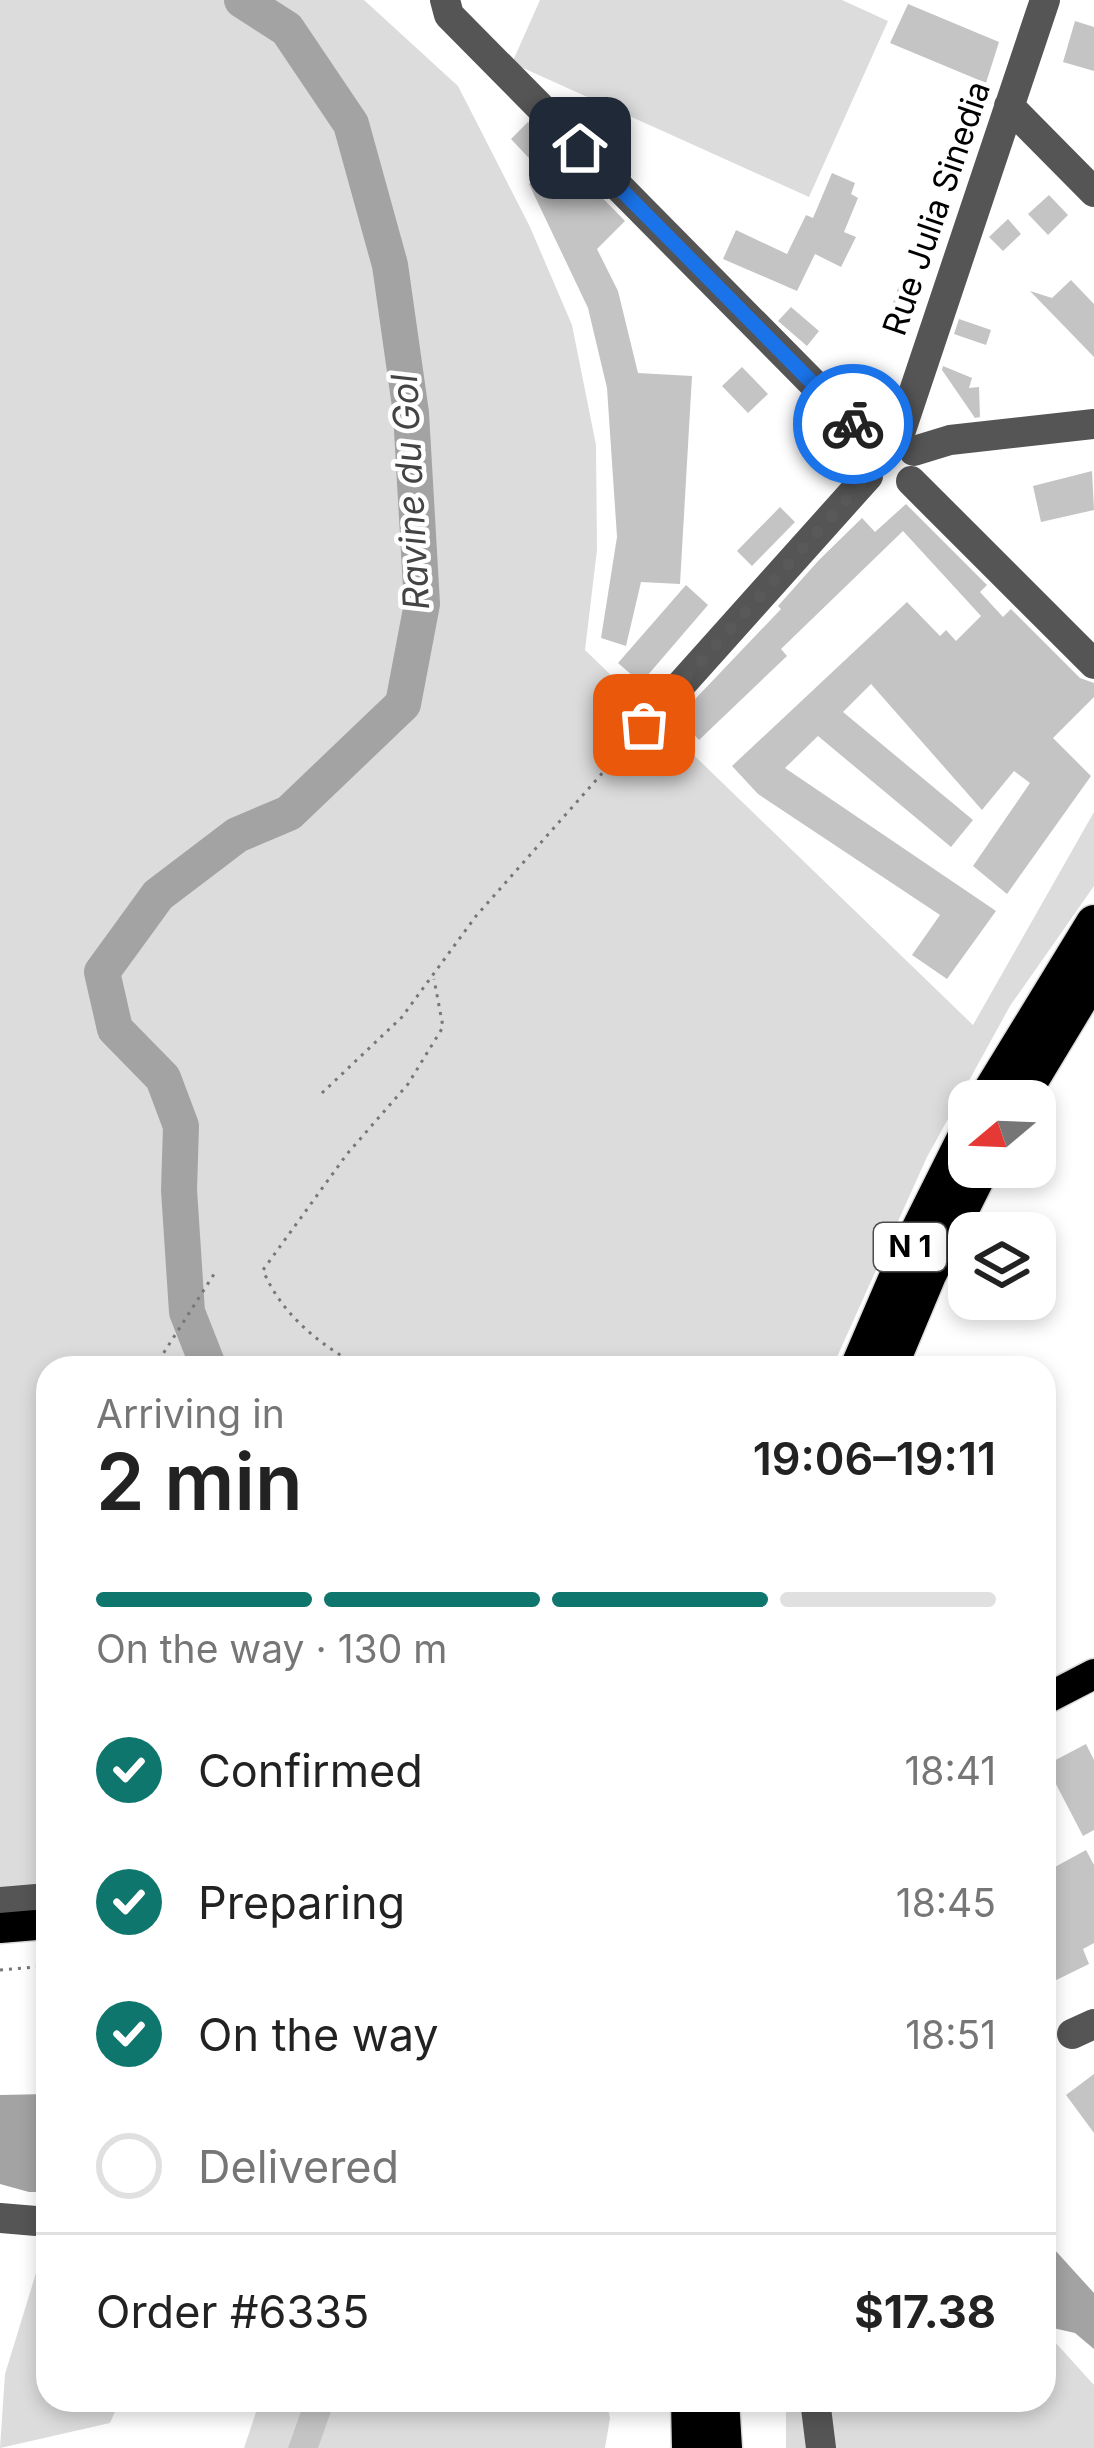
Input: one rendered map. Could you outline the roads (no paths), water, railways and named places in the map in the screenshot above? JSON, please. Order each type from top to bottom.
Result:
[{"type":"highway","points":[[998,1080],[1094,923]]},
{"type":"highway","points":[[1031,1080],[1094,975]]},
{"type":"highway","name":"N 1","points":[[863,1356],[948,1171]]},
{"type":"highway","name":"N 1","points":[[894,1356],[972,1188]]},
{"type":"highway","points":[[669,2448],[670,2412]]},
{"type":"highway","points":[[689,2412],[690,2448]]},
{"type":"highway","points":[[722,2412],[724,2448]]},
{"type":"main road","points":[[1056,1694],[1094,1674]]},
{"type":"main road","points":[[0,1928],[36,1925]]},
{"type":"street","points":[[445,0],[449,15],[899,454],[1094,664]]},
{"type":"street","name":"Rue Julia Sinedia","points":[[868,476],[867,453],[899,454],[1045,0]]},
{"type":"street","points":[[1009,106],[1094,192]]},
{"type":"street","points":[[899,454],[950,440],[1094,424]]},
{"type":"street","points":[[644,725],[868,476],[885,490],[903,488],[899,454]]},
{"type":"street","points":[[1056,1677],[1094,1658]]},
{"type":"street","points":[[0,1902],[36,1899]]},
{"type":"street","points":[[0,2218],[36,2221]]},
{"type":"street","points":[[816,2412],[821,2448]]},
{"type":"waterway","name":"Ravine du Gol","points":[[204,1356],[187,1312],[179,1190],[181,1126],[163,1078],[115,1029],[102,972],[158,895],[237,835],[289,813],[403,704],[422,604],[411,413],[390,265],[351,124],[287,29],[242,0]]}]
